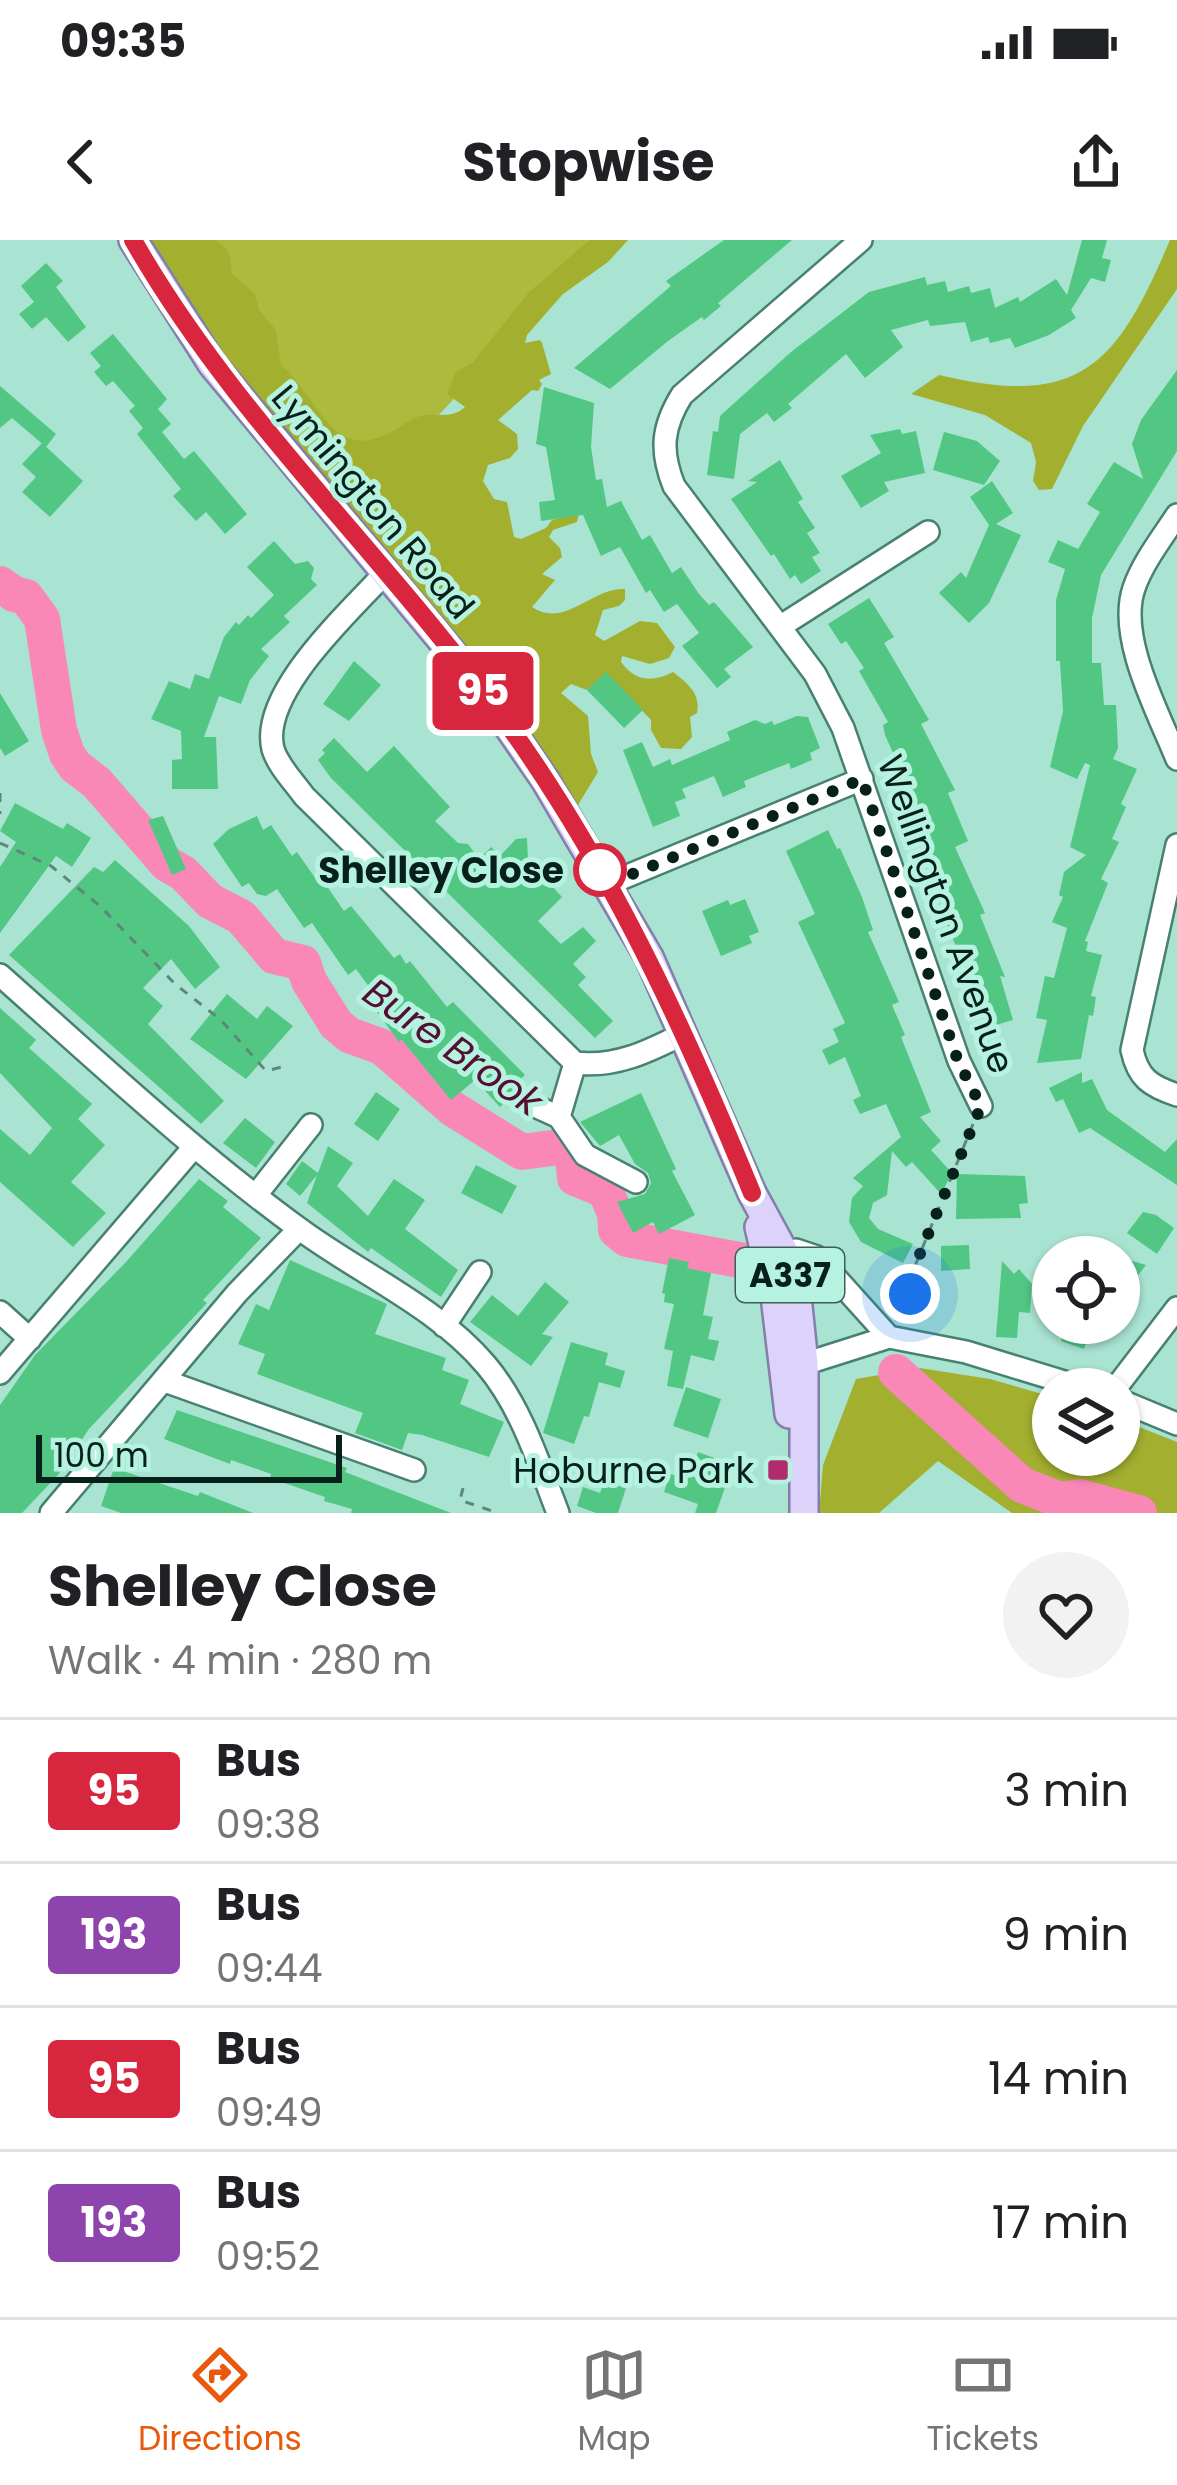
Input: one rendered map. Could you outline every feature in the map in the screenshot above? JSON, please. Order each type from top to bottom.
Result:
[{"type":"main road","name":"Lymington Road","points":[[133,240],[212,364],[483,690],[545,780],[608,884],[685,1033],[775,1254]]},
{"type":"main road","name":"A337","points":[[775,1254],[798,1306],[794,1362],[804,1513]]},
{"type":"street","name":"Wellington Avenue","points":[[861,240],[682,395],[663,438],[665,464],[674,486],[815,674],[843,728],[958,1061],[981,1106]]},
{"type":"street","points":[[1177,515],[1136,582],[1129,604],[1131,638],[1172,730],[1177,759]]},
{"type":"street","points":[[781,626],[928,532]]},
{"type":"street","points":[[385,574],[286,688],[276,712],[273,748],[304,796],[575,1063],[620,1062],[685,1033]]},
{"type":"street","points":[[608,884],[862,779]]},
{"type":"street","points":[[1177,845],[1132,1049],[1136,1070],[1150,1086],[1177,1095]]},
{"type":"street","points":[[0,975],[194,1147],[298,1229],[444,1326],[487,1366],[515,1411],[558,1513]]},
{"type":"street","points":[[559,1117],[575,1063]]},
{"type":"street","points":[[526,1102],[559,1117],[585,1155],[636,1182]]},
{"type":"street","points":[[256,1195],[311,1125]]},
{"type":"street","points":[[0,1373],[194,1147]]},
{"type":"street","points":[[54,1512],[237,1293],[298,1229]]},
{"type":"street","points":[[775,1254],[796,1250],[817,1257],[897,1330],[1032,1372]]},
{"type":"street","points":[[444,1326],[480,1272]]},
{"type":"street","points":[[1131,1368],[1177,1308]]},
{"type":"street","points":[[0,1312],[30,1339]]},
{"type":"street","points":[[794,1362],[897,1330]]},
{"type":"street","points":[[165,1381],[414,1470]]},
{"type":"street","points":[[1140,1409],[1177,1424]]},
{"type":"path","points":[[0,793],[0,814]]},
{"type":"path","points":[[0,843],[51,866],[100,906],[175,984],[221,1019],[266,1071],[286,1066]]},
{"type":"path","points":[[897,1330],[915,1266],[981,1106]]},
{"type":"path","points":[[464,1488],[460,1500],[498,1513]]},
{"type":"green space","points":[[140,240],[215,240],[224,247],[231,273],[255,294],[259,310],[276,330],[281,366],[335,429],[362,441],[420,416],[453,414],[465,407],[447,394],[456,372],[473,362],[529,292],[590,240],[628,240],[608,262],[563,294],[527,335],[525,343],[542,343],[551,374],[539,380],[538,391],[532,390],[498,420],[517,434],[518,449],[510,458],[488,465],[483,481],[494,499],[507,502],[514,537],[521,539],[546,528],[552,520],[579,513],[577,522],[553,530],[549,537],[562,557],[542,574],[555,580],[532,607],[556,613],[625,589],[625,600],[619,606],[603,610],[595,635],[604,641],[640,621],[657,623],[675,647],[669,658],[650,664],[622,656],[621,662],[644,678],[673,672],[692,689],[697,713],[690,717],[692,737],[681,749],[661,748],[651,720],[606,673],[587,690],[571,684],[561,693],[588,716],[591,754],[598,772],[578,805],[570,799],[287,447]]},
{"type":"green space","points":[[159,240],[608,240],[573,270],[376,483]]},
{"type":"green space","points":[[1170,240],[1177,240],[1177,289],[1083,426],[1052,489],[1039,490],[1033,481],[1036,462],[1031,443],[985,415],[911,394],[939,375],[1028,386],[1061,380],[1088,367],[1132,319]]},
{"type":"green space","points":[[920,1368],[1032,1391],[1032,1476],[1140,1476],[1140,1427],[1177,1442],[1177,1513],[1012,1513],[938,1461],[879,1513],[819,1513],[823,1465],[856,1379]]},
{"type":"building","points":[[724,240],[792,240],[704,320],[668,341],[610,389],[574,368],[671,286],[666,281]]},
{"type":"building","points":[[1082,240],[1107,240],[1102,258],[1111,260],[1105,282],[1091,278],[1071,310],[1076,318],[1049,335],[1015,348],[1010,338],[971,342],[965,322],[930,326],[928,320],[891,330],[903,347],[865,378],[846,354],[774,422],[767,413],[740,434],[734,479],[707,475],[713,431],[718,432],[720,416],[791,352],[869,292],[925,277],[927,285],[945,281],[948,292],[969,286],[971,293],[990,288],[995,308],[1018,297],[1020,302],[1056,279],[1067,295]]},
{"type":"building","points":[[46,263],[63,281],[56,287],[86,327],[68,342],[46,317],[32,329],[19,314],[34,302],[21,286]]},
{"type":"building","points":[[113,334],[167,399],[158,409],[171,424],[162,432],[184,459],[194,451],[247,514],[225,534],[206,512],[196,521],[173,496],[181,489],[137,434],[143,428],[129,411],[135,406],[113,381],[106,386],[94,372],[101,366],[90,353]]},
{"type":"building","points":[[1177,370],[1177,451],[1101,575],[1092,618],[1092,663],[1101,663],[1104,705],[1116,705],[1118,748],[1113,759],[1137,769],[1112,839],[1119,842],[1101,879],[1108,883],[1085,941],[1086,951],[1102,955],[1091,996],[1096,997],[1093,1016],[1089,1015],[1081,1059],[1037,1063],[1047,1020],[1036,1018],[1045,976],[1054,978],[1067,928],[1052,922],[1063,897],[1059,895],[1064,872],[1086,855],[1070,847],[1090,765],[1085,763],[1077,779],[1050,767],[1063,711],[1060,661],[1056,661],[1056,600],[1065,569],[1048,562],[1058,540],[1078,549],[1100,512],[1087,504],[1114,462],[1143,479],[1132,444],[1141,420]]},
{"type":"building","points":[[0,386],[56,434],[46,447],[12,418],[0,428]]},
{"type":"building","points":[[544,387],[594,403],[591,447],[596,480],[602,479],[607,507],[621,501],[642,540],[650,535],[672,573],[681,567],[699,594],[709,605],[714,602],[753,647],[724,669],[731,677],[717,688],[682,646],[699,633],[677,604],[664,612],[650,590],[646,593],[620,547],[601,556],[583,515],[541,521],[539,502],[555,500],[546,447],[536,444]]},
{"type":"building","points":[[900,429],[902,434],[916,431],[925,473],[884,482],[889,491],[861,508],[841,476],[881,453],[870,435]]},
{"type":"building","points":[[944,432],[977,441],[1000,461],[984,485],[933,470]]},
{"type":"building","points":[[42,443],[83,481],[50,517],[22,492],[36,477],[22,464]]},
{"type":"building","points":[[780,460],[803,499],[798,502],[815,528],[807,533],[820,553],[812,557],[821,571],[801,584],[795,575],[790,579],[771,556],[731,499]]},
{"type":"building","points":[[992,481],[1013,513],[996,524],[1021,535],[989,603],[969,623],[939,593],[961,572],[966,578],[989,525],[970,497]]},
{"type":"building","points":[[274,541],[295,564],[308,561],[317,585],[284,616],[290,622],[261,649],[269,656],[250,680],[241,704],[219,696],[204,737],[216,737],[218,789],[172,789],[172,760],[182,759],[181,731],[151,719],[169,681],[190,689],[195,674],[209,679],[224,637],[236,622],[239,625],[248,615],[251,618],[274,595],[247,567]]},
{"type":"building","points":[[869,598],[894,637],[884,643],[929,720],[921,724],[955,790],[948,793],[968,841],[955,847],[985,913],[980,915],[1005,977],[1000,976],[1013,1020],[986,1028],[982,1013],[975,1015],[968,992],[975,991],[941,911],[945,909],[925,857],[930,855],[885,735],[883,725],[888,722],[859,671],[864,668],[828,624]]},
{"type":"building","points":[[354,661],[381,685],[349,721],[323,704]]},
{"type":"building","points":[[606,672],[643,710],[624,728],[587,690]]},
{"type":"building","points":[[0,693],[29,741],[5,756],[0,748]]},
{"type":"building","points":[[808,717],[820,748],[810,753],[812,760],[791,769],[789,763],[744,781],[746,787],[723,797],[714,776],[682,789],[686,798],[675,802],[680,816],[653,827],[623,750],[642,742],[653,767],[670,759],[672,765],[730,740],[727,732],[755,720],[774,725]]},
{"type":"building","points":[[334,738],[367,772],[394,746],[450,807],[435,821],[458,843],[468,844],[479,859],[491,847],[500,856],[516,839],[527,838],[528,860],[562,897],[538,921],[561,944],[583,927],[596,941],[573,964],[586,977],[578,985],[613,1021],[595,1038],[331,778],[318,760]]},
{"type":"building","points":[[15,803],[91,838],[72,867],[56,856],[0,933],[0,867],[16,842],[0,831]]},
{"type":"building","points":[[163,816],[186,869],[172,875],[148,820]]},
{"type":"building","points":[[257,816],[263,830],[271,825],[292,856],[297,852],[318,882],[322,879],[344,911],[351,906],[394,958],[400,954],[406,964],[410,961],[447,1007],[453,1002],[525,1075],[500,1107],[475,1080],[451,1100],[371,1004],[378,999],[356,969],[348,975],[312,923],[304,928],[277,889],[266,896],[257,894],[249,883],[242,887],[213,844],[229,829]]},
{"type":"building","points":[[828,830],[862,897],[873,930],[868,932],[899,1002],[892,1005],[905,1035],[901,1037],[931,1112],[920,1117],[941,1141],[931,1150],[952,1173],[941,1194],[912,1162],[906,1167],[892,1151],[887,1195],[873,1203],[869,1218],[878,1229],[913,1244],[903,1263],[861,1242],[849,1222],[852,1198],[863,1186],[853,1178],[901,1137],[886,1104],[860,1114],[853,1100],[861,1096],[845,1057],[829,1065],[822,1050],[839,1042],[833,1029],[845,1023],[798,922],[815,914],[786,851]]},
{"type":"building","points":[[115,860],[189,926],[220,967],[195,989],[171,959],[143,988],[163,1006],[148,1024],[224,1101],[201,1124],[9,955],[94,867],[103,872]]},
{"type":"building","points":[[745,899],[759,932],[749,936],[752,943],[721,956],[702,911],[728,900],[730,905]]},
{"type":"building","points":[[227,994],[257,1019],[267,1006],[293,1026],[246,1079],[190,1039]]},
{"type":"building","points":[[0,1008],[36,1040],[29,1048],[92,1104],[78,1119],[105,1145],[71,1182],[106,1213],[73,1247],[0,1182],[0,1129],[30,1155],[52,1128],[0,1073]]},
{"type":"building","points":[[1082,1072],[1082,1083],[1092,1079],[1107,1110],[1165,1152],[1177,1139],[1177,1185],[1090,1128],[1079,1133],[1063,1099],[1056,1102],[1049,1088]]},
{"type":"building","points":[[376,1092],[400,1109],[378,1141],[354,1124]]},
{"type":"building","points":[[641,1093],[695,1215],[659,1234],[653,1222],[633,1233],[617,1202],[645,1194],[651,1183],[648,1173],[635,1164],[619,1135],[600,1146],[580,1122]]},
{"type":"building","points":[[245,1118],[275,1142],[256,1168],[223,1143]]},
{"type":"building","points":[[328,1146],[353,1163],[337,1186],[368,1216],[394,1179],[425,1200],[405,1229],[458,1270],[441,1297],[371,1248],[368,1252],[307,1203],[317,1175],[300,1196],[286,1184],[302,1161],[318,1173]]},
{"type":"building","points":[[476,1165],[517,1186],[502,1214],[461,1193]]},
{"type":"building","points":[[957,1174],[1025,1176],[1028,1203],[1019,1204],[1021,1218],[956,1219]]},
{"type":"building","points":[[199,1179],[228,1201],[223,1207],[261,1238],[89,1429],[58,1475],[22,1513],[0,1513],[0,1405],[35,1355]]},
{"type":"building","points":[[1143,1212],[1174,1228],[1157,1254],[1140,1242],[1140,1236],[1127,1233]]},
{"type":"building","points":[[969,1245],[970,1269],[941,1271],[941,1246]]},
{"type":"building","points":[[669,1258],[711,1273],[703,1315],[713,1317],[708,1339],[719,1341],[714,1361],[691,1355],[683,1389],[667,1386],[673,1351],[664,1349],[674,1304],[664,1302],[662,1293]]},
{"type":"building","points":[[290,1260],[387,1304],[375,1334],[446,1358],[442,1370],[469,1380],[460,1404],[504,1422],[489,1457],[408,1433],[402,1450],[355,1433],[363,1413],[257,1374],[265,1354],[238,1344],[256,1304],[269,1310]]},
{"type":"building","points":[[1002,1261],[1014,1274],[1019,1269],[1032,1284],[1030,1313],[1019,1312],[1017,1338],[996,1337]]},
{"type":"building","points":[[545,1282],[569,1302],[542,1334],[553,1337],[531,1366],[470,1322],[492,1295],[518,1316]]},
{"type":"building","points":[[571,1342],[608,1353],[605,1365],[625,1371],[620,1388],[599,1382],[589,1417],[584,1416],[574,1444],[543,1433]]},
{"type":"building","points":[[686,1387],[721,1399],[708,1438],[673,1426]]},
{"type":"building","points":[[177,1410],[347,1468],[345,1472],[451,1513],[351,1513],[352,1509],[324,1501],[325,1497],[270,1478],[271,1474],[164,1439]]},
{"type":"building","points":[[698,1452],[733,1465],[716,1513],[695,1513],[698,1504],[664,1492],[670,1474],[677,1476],[682,1463],[693,1467]]},
{"type":"building","points":[[114,1468],[198,1496],[200,1492],[253,1513],[121,1513],[101,1506]]},
{"type":"building","points":[[604,1481],[626,1488],[618,1513],[596,1513],[577,1506],[583,1487],[600,1493]]},
{"type":"waterway","name":"Bure Brook","points":[[0,584],[26,597],[42,619],[59,730],[75,766],[97,783],[167,864],[183,873],[210,901],[241,917],[274,956],[303,963],[336,1024],[349,1035],[382,1047],[453,1109],[522,1152],[566,1146],[575,1178],[605,1190],[616,1230],[627,1239],[750,1262]]},
{"type":"waterway","name":"Bure Brook","points":[[896,1372],[1022,1485],[1060,1500],[1080,1497],[1139,1513]]},
{"type":"bus line","name":"95","points":[[133,240],[212,364],[483,690],[545,780],[649,957],[752,1193]]},
{"type":"place","name":"Shelley Close","points":[[600,870]]},
{"type":"place","name":"Hoburne Park","points":[[778,1470]]},
{"type":"route","points":[[600,870],[608,884],[862,779],[958,1061],[981,1106],[915,1266],[910,1294]]}]
